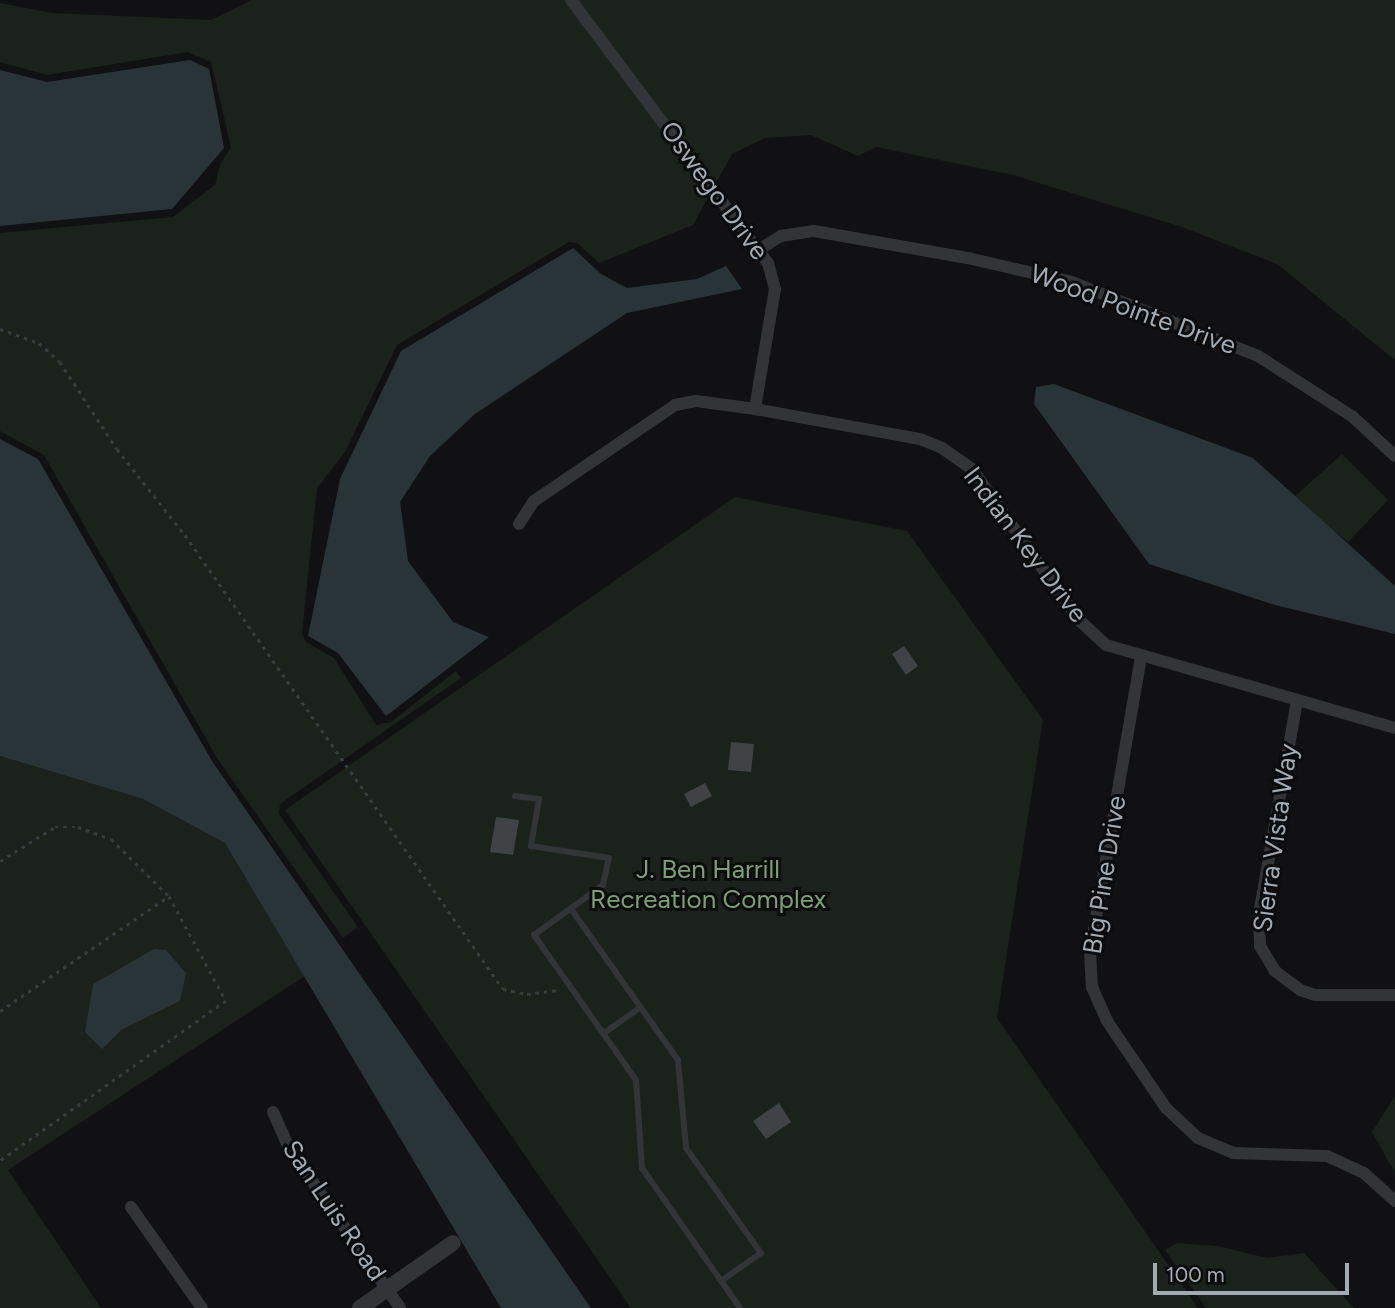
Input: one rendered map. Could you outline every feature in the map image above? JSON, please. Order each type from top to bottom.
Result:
[{"type":"street","name":"Oswego Drive","points":[[571,0],[760,249],[775,289],[755,410]]},
{"type":"street","name":"Wood Pointe Drive","points":[[760,249],[781,236],[814,231],[972,259],[1072,282],[1258,356],[1335,404],[1395,456]]},
{"type":"street","name":"Indian Key Drive","points":[[519,524],[534,501],[661,411],[696,401],[920,439],[960,458],[983,482],[1094,636],[1141,657],[1395,728]]},
{"type":"street","name":"Big Pine Drive","points":[[1141,657],[1090,951],[1092,987],[1099,1004],[1166,1108],[1199,1138],[1233,1153],[1327,1157],[1347,1163],[1379,1184],[1395,1201]]},
{"type":"street","name":"Sierra Vista Way","points":[[1297,701],[1259,915],[1261,946],[1275,971],[1300,990],[1315,995],[1395,995]]},
{"type":"street","name":"San Luis Road","points":[[273,1112],[288,1146],[400,1308]]},
{"type":"street","points":[[131,1208],[202,1308]]},
{"type":"street","points":[[360,1308],[453,1243]]},
{"type":"lane","points":[[515,796],[539,799],[531,846],[609,858],[603,885],[534,935],[636,1080],[642,1168],[740,1308]]},
{"type":"lane","points":[[571,909],[678,1060],[686,1148],[761,1253],[721,1281]]},
{"type":"lane","points":[[604,1033],[641,1007]]},
{"type":"path","points":[[0,330],[39,343],[60,362],[117,449],[185,535],[503,989],[527,994],[572,989]]},
{"type":"path","points":[[0,861],[55,827],[78,827],[111,839],[169,896],[226,1001],[0,1161]]},
{"type":"path","points":[[0,1011],[169,896]]},
{"type":"green space","points":[[252,0],[1395,0],[1395,360],[1277,264],[1182,227],[1013,175],[876,147],[858,156],[811,135],[765,138],[732,154],[693,225],[599,263],[577,243],[569,242],[397,345],[345,452],[317,488],[302,633],[306,642],[334,658],[376,725],[391,722],[456,671],[461,678],[280,804],[279,814],[358,927],[343,938],[217,758],[44,455],[0,431],[0,233],[173,217],[215,185],[220,165],[231,147],[211,62],[188,52],[47,75],[0,62],[0,3],[52,13],[211,20]]},
{"type":"green space","points":[[1342,454],[1388,500],[1348,542],[1293,498]]},
{"type":"green space","name":"J. Ben Harrill Recreation Complex","points":[[735,497],[907,531],[1043,720],[997,1018],[1198,1308],[631,1308],[285,810]]},
{"type":"green space","points":[[0,756],[143,799],[225,843],[320,966],[8,1170],[101,1308],[0,1308]]},
{"type":"green space","points":[[1395,1096],[1395,1173],[1372,1132]]},
{"type":"green space","points":[[1177,1243],[1218,1246],[1267,1258],[1304,1253],[1354,1308],[1206,1308],[1165,1250]]},
{"type":"shaded area","points":[[190,60],[209,69],[224,148],[172,209],[0,226],[0,70],[47,82]]},
{"type":"shaded area","points":[[573,248],[601,274],[627,288],[697,279],[726,266],[742,289],[627,313],[475,414],[430,456],[400,502],[408,561],[453,622],[489,637],[386,716],[338,653],[308,636],[340,479],[401,351]]},
{"type":"shaded area","points":[[1054,384],[1253,458],[1395,586],[1395,634],[1275,605],[1149,564],[1034,404],[1036,387]]},
{"type":"shaded area","points":[[0,439],[38,459],[212,761],[591,1308],[501,1308],[225,843],[143,799],[0,756]]},
{"type":"shaded area","points":[[154,949],[166,950],[186,973],[180,1001],[121,1030],[102,1049],[85,1032],[93,984]]},
{"type":"building","points":[[904,646],[918,666],[906,675],[892,654]]},
{"type":"building","points":[[731,742],[754,744],[751,772],[728,770]]},
{"type":"building","points":[[705,783],[712,796],[691,807],[684,794]]},
{"type":"building","points":[[496,817],[519,820],[513,855],[490,852]]},
{"type":"building","points":[[779,1103],[791,1122],[766,1139],[753,1121]]}]
